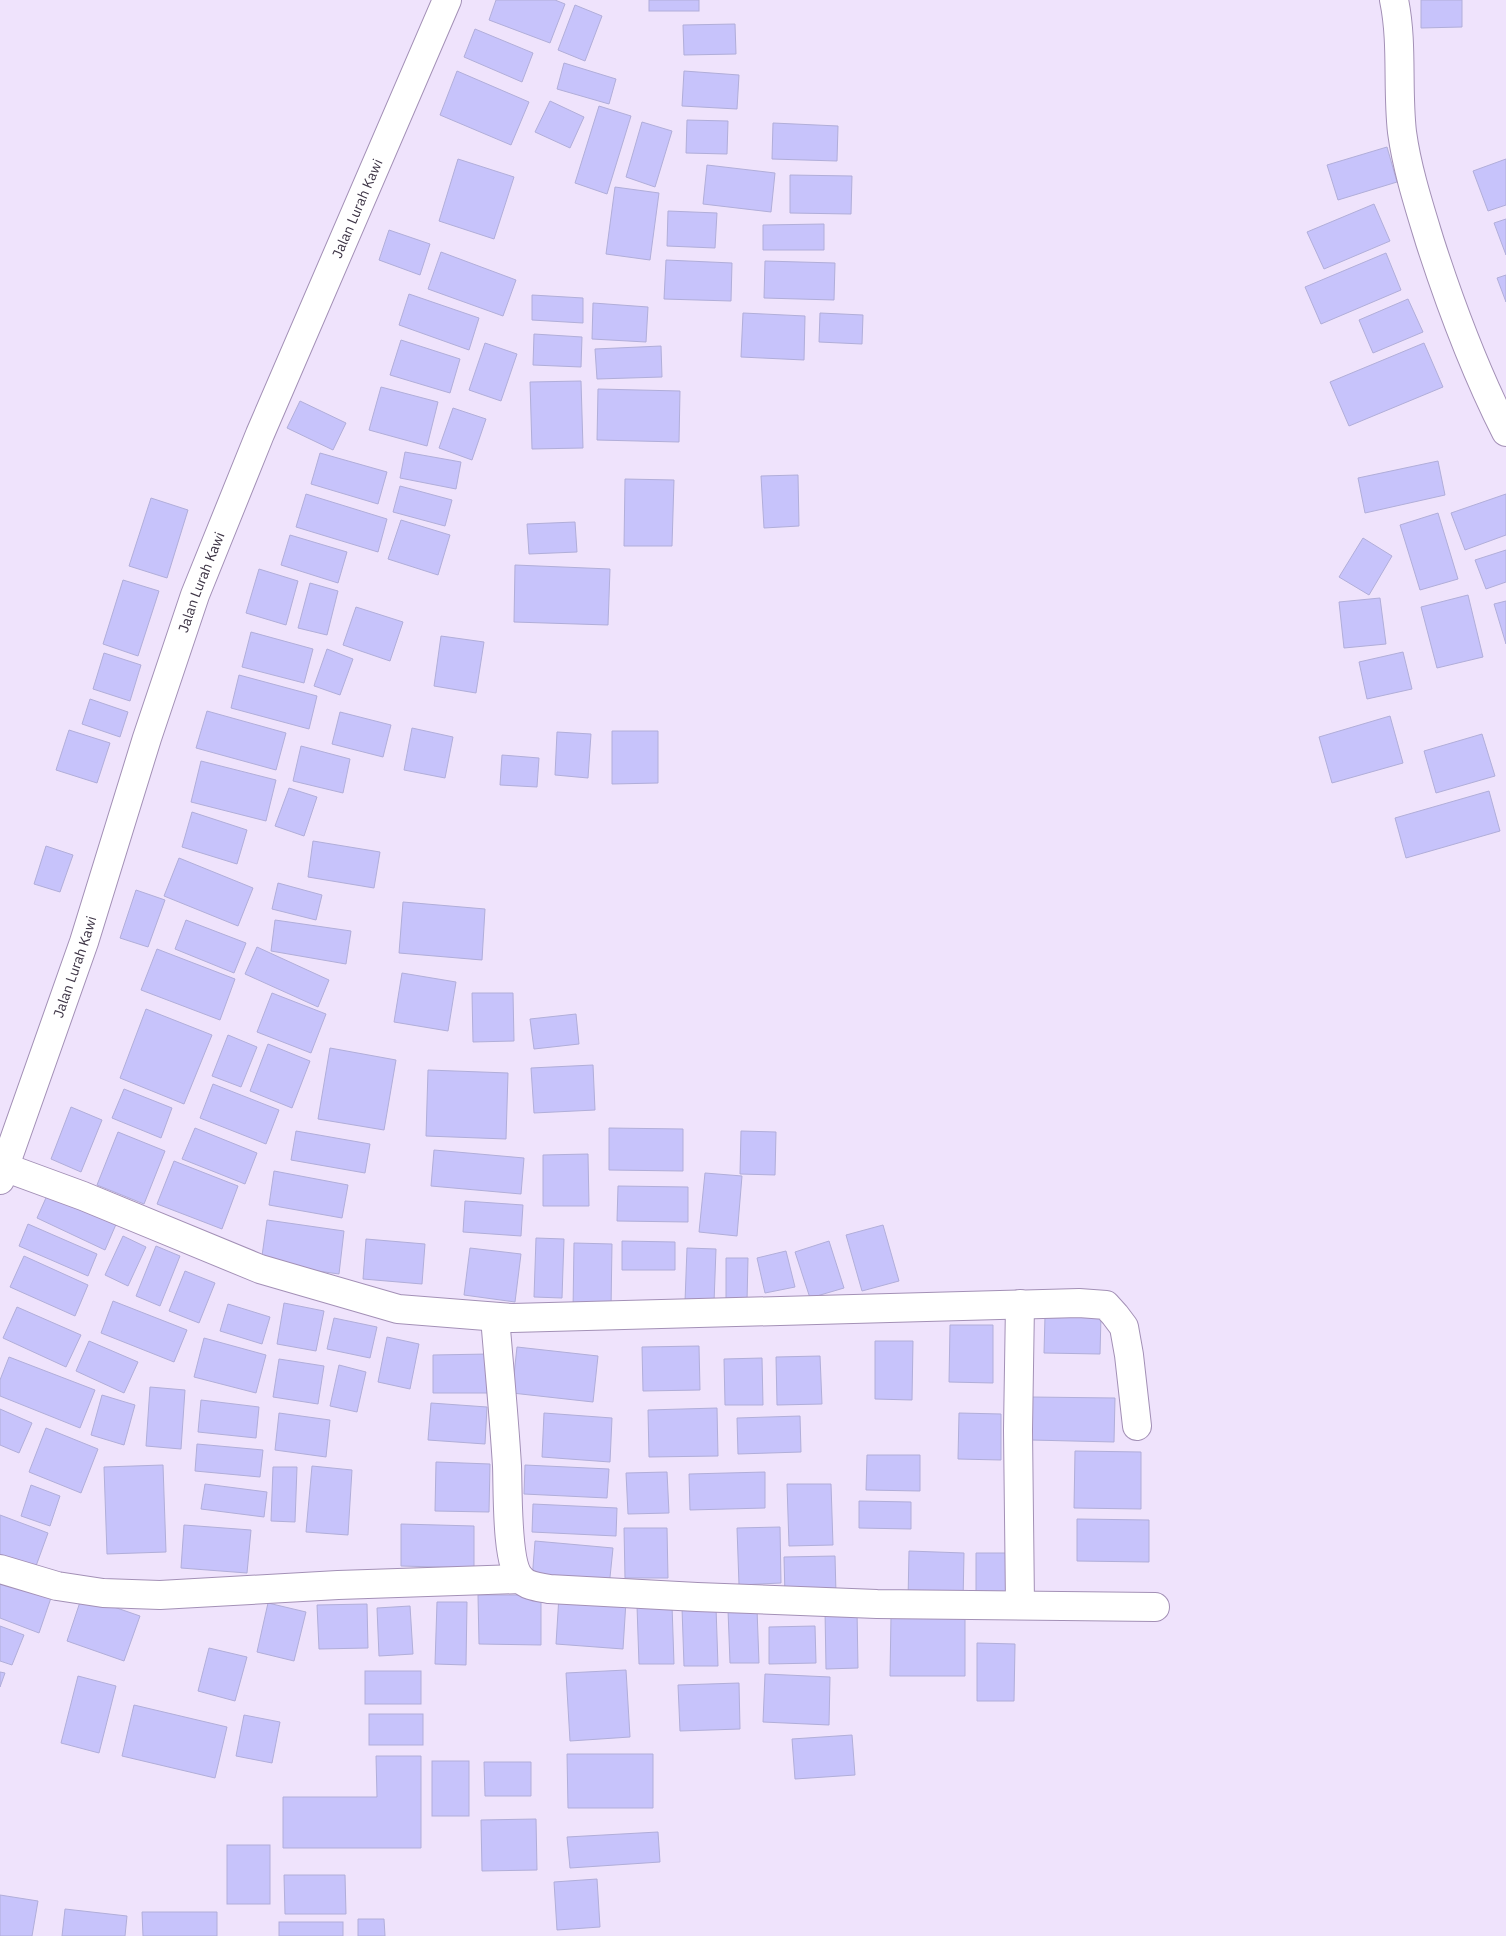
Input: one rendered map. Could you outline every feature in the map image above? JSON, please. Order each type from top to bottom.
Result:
[{"type":"street","name":"Jalan Lurah Kawi","points":[[2,1173],[84,942],[147,738],[195,595],[260,434],[448,0]]},
{"type":"street","points":[[1394,0],[1399,40],[1402,132],[1415,195],[1448,296],[1489,398],[1506,432]]},
{"type":"street","points":[[2,1173],[83,1196],[260,1269],[398,1309],[512,1318],[1020,1304],[1089,1303],[1106,1305],[1124,1327],[1137,1426]]},
{"type":"street","points":[[1020,1304],[1018,1430],[1020,1604]]},
{"type":"street","points":[[496,1317],[507,1466],[508,1515],[514,1560],[521,1579]]},
{"type":"street","points":[[0,1569],[57,1586],[103,1593],[160,1595],[338,1585],[521,1579],[532,1586],[549,1589],[696,1597],[877,1604],[1020,1604],[1155,1607]]},
{"type":"building","points":[[496,0],[555,0],[565,4],[550,43],[489,20]]},
{"type":"building","points":[[649,0],[699,0],[699,11],[649,11]]},
{"type":"building","points":[[1421,0],[1462,0],[1462,27],[1421,28]]},
{"type":"building","points":[[575,5],[602,16],[585,61],[558,50]]},
{"type":"building","points":[[735,24],[736,54],[684,55],[683,25]]},
{"type":"building","points":[[475,29],[533,53],[522,82],[464,57]]},
{"type":"building","points":[[564,63],[616,79],[609,104],[557,89]]},
{"type":"building","points":[[457,71],[529,102],[511,145],[440,115]]},
{"type":"building","points":[[684,71],[739,75],[737,109],[682,106]]},
{"type":"building","points":[[550,101],[584,117],[570,148],[535,132]]},
{"type":"building","points":[[599,106],[631,116],[607,194],[575,183]]},
{"type":"building","points":[[687,120],[728,121],[727,154],[686,153]]},
{"type":"building","points":[[642,122],[672,131],[655,187],[626,177]]},
{"type":"building","points":[[773,123],[838,126],[837,161],[772,159]]},
{"type":"building","points":[[1387,147],[1397,182],[1338,200],[1327,165]]},
{"type":"building","points":[[458,159],[514,177],[494,239],[439,221]]},
{"type":"building","points":[[1506,159],[1506,205],[1488,211],[1473,171]]},
{"type":"building","points":[[707,165],[775,173],[771,212],[703,204]]},
{"type":"building","points":[[790,175],[852,176],[851,214],[790,213]]},
{"type":"building","points":[[615,187],[659,193],[650,260],[606,254]]},
{"type":"building","points":[[1374,204],[1390,241],[1324,269],[1307,232]]},
{"type":"building","points":[[668,211],[717,213],[715,248],[667,246]]},
{"type":"building","points":[[1506,219],[1506,255],[1494,223]]},
{"type":"building","points":[[824,224],[824,250],[763,250],[763,225]]},
{"type":"building","points":[[389,230],[430,244],[420,275],[379,260]]},
{"type":"building","points":[[441,252],[516,280],[503,316],[428,289]]},
{"type":"building","points":[[1386,253],[1401,290],[1321,324],[1305,287]]},
{"type":"building","points":[[666,260],[732,263],[731,301],[664,299]]},
{"type":"building","points":[[765,261],[835,263],[834,300],[764,298]]},
{"type":"building","points":[[1506,275],[1506,302],[1497,278]]},
{"type":"building","points":[[409,294],[479,318],[469,350],[399,325]]},
{"type":"building","points":[[532,295],[583,298],[583,323],[532,320]]},
{"type":"building","points":[[1408,299],[1423,332],[1373,353],[1359,320]]},
{"type":"building","points":[[593,303],[648,307],[646,342],[592,339]]},
{"type":"building","points":[[743,313],[805,316],[804,360],[741,357]]},
{"type":"building","points":[[820,313],[863,315],[862,344],[819,342]]},
{"type":"building","points":[[534,334],[582,337],[581,367],[533,365]]},
{"type":"building","points":[[401,340],[460,359],[450,393],[390,375]]},
{"type":"building","points":[[485,343],[517,354],[501,401],[469,390]]},
{"type":"building","points":[[1424,343],[1443,387],[1349,426],[1330,382]]},
{"type":"building","points":[[661,346],[662,377],[597,379],[595,349]]},
{"type":"building","points":[[581,381],[583,448],[532,449],[530,382]]},
{"type":"building","points":[[381,387],[438,402],[427,446],[369,430]]},
{"type":"building","points":[[598,389],[680,391],[679,442],[597,440]]},
{"type":"building","points":[[300,401],[346,423],[333,450],[287,428]]},
{"type":"building","points":[[453,408],[486,419],[472,460],[439,448]]},
{"type":"building","points":[[405,452],[461,462],[456,489],[400,478]]},
{"type":"building","points":[[320,453],[387,472],[378,504],[311,484]]},
{"type":"building","points":[[1438,461],[1445,495],[1365,513],[1358,478]]},
{"type":"building","points":[[798,475],[799,526],[764,528],[761,476]]},
{"type":"building","points":[[625,479],[674,480],[672,546],[624,546]]},
{"type":"building","points":[[400,486],[452,500],[445,526],[393,512]]},
{"type":"building","points":[[306,494],[387,519],[378,552],[296,527]]},
{"type":"building","points":[[1506,494],[1506,535],[1465,550],[1451,513]]},
{"type":"building","points":[[151,498],[188,510],[167,578],[129,566]]},
{"type":"building","points":[[1438,513],[1458,579],[1420,590],[1400,525]]},
{"type":"building","points":[[401,520],[450,535],[438,575],[388,559]]},
{"type":"building","points":[[575,522],[577,552],[529,554],[527,524]]},
{"type":"building","points":[[290,535],[347,552],[338,583],[281,565]]},
{"type":"building","points":[[1363,538],[1392,556],[1369,595],[1339,577]]},
{"type":"building","points":[[1506,550],[1506,582],[1486,589],[1475,560]]},
{"type":"building","points":[[515,565],[610,569],[608,625],[514,622]]},
{"type":"building","points":[[259,569],[298,581],[286,625],[246,613]]},
{"type":"building","points":[[123,580],[159,591],[138,656],[103,644]]},
{"type":"building","points":[[310,583],[338,591],[327,635],[298,628]]},
{"type":"building","points":[[1468,595],[1483,657],[1437,668],[1421,607]]},
{"type":"building","points":[[1380,598],[1386,644],[1344,648],[1339,602]]},
{"type":"building","points":[[1506,601],[1506,644],[1494,604]]},
{"type":"building","points":[[356,607],[403,622],[390,661],[343,645]]},
{"type":"building","points":[[251,632],[313,649],[304,683],[242,667]]},
{"type":"building","points":[[441,636],[484,642],[476,693],[434,686]]},
{"type":"building","points":[[327,649],[353,659],[340,695],[314,686]]},
{"type":"building","points":[[1403,652],[1412,689],[1367,699],[1359,662]]},
{"type":"building","points":[[104,653],[141,665],[130,701],[93,689]]},
{"type":"building","points":[[239,675],[317,696],[309,729],[231,708]]},
{"type":"building","points":[[90,699],[128,712],[120,737],[82,724]]},
{"type":"building","points":[[207,711],[286,733],[276,770],[196,748]]},
{"type":"building","points":[[340,712],[391,725],[383,757],[332,744]]},
{"type":"building","points":[[1390,716],[1403,763],[1332,783],[1319,737]]},
{"type":"building","points":[[412,728],[453,737],[445,778],[404,770]]},
{"type":"building","points":[[69,730],[110,743],[97,783],[56,770]]},
{"type":"building","points":[[612,731],[658,731],[658,783],[612,784]]},
{"type":"building","points":[[557,732],[591,734],[588,778],[555,775]]},
{"type":"building","points":[[1482,734],[1495,776],[1436,793],[1424,751]]},
{"type":"building","points":[[301,746],[350,759],[343,793],[293,781]]},
{"type":"building","points":[[502,755],[539,758],[537,787],[500,785]]},
{"type":"building","points":[[201,761],[276,780],[266,821],[191,802]]},
{"type":"building","points":[[289,788],[317,797],[304,836],[275,826]]},
{"type":"building","points":[[1489,791],[1500,831],[1406,858],[1395,818]]},
{"type":"building","points":[[192,812],[247,830],[237,864],[182,847]]},
{"type":"building","points":[[313,841],[380,852],[374,888],[308,877]]},
{"type":"building","points":[[46,846],[73,855],[60,892],[34,884]]},
{"type":"building","points":[[179,858],[253,888],[238,926],[164,896]]},
{"type":"building","points":[[278,883],[322,895],[316,920],[272,909]]},
{"type":"building","points":[[136,890],[165,900],[148,947],[120,938]]},
{"type":"building","points":[[403,902],[485,909],[482,960],[399,953]]},
{"type":"building","points":[[186,920],[246,943],[234,973],[175,949]]},
{"type":"building","points":[[275,920],[351,931],[346,964],[271,951]]},
{"type":"building","points":[[257,947],[329,980],[318,1007],[245,974]]},
{"type":"building","points":[[157,949],[235,979],[220,1020],[141,990]]},
{"type":"building","points":[[402,973],[456,982],[448,1031],[394,1022]]},
{"type":"building","points":[[272,993],[326,1014],[311,1053],[257,1032]]},
{"type":"building","points":[[472,993],[513,993],[514,1041],[473,1042]]},
{"type":"building","points":[[146,1009],[212,1035],[184,1104],[120,1078]]},
{"type":"building","points":[[576,1014],[579,1044],[534,1049],[530,1019]]},
{"type":"building","points":[[228,1035],[257,1047],[241,1087],[212,1076]]},
{"type":"building","points":[[268,1044],[310,1061],[292,1108],[250,1091]]},
{"type":"building","points":[[330,1048],[396,1060],[384,1130],[318,1119]]},
{"type":"building","points":[[593,1065],[595,1110],[534,1113],[531,1068]]},
{"type":"building","points":[[428,1070],[508,1073],[506,1139],[426,1136]]},
{"type":"building","points":[[213,1084],[279,1110],[266,1144],[200,1118]]},
{"type":"building","points":[[124,1089],[172,1108],[161,1138],[112,1118]]},
{"type":"building","points":[[71,1107],[102,1120],[81,1172],[51,1159]]},
{"type":"building","points":[[195,1128],[257,1153],[245,1184],[182,1159]]},
{"type":"building","points":[[609,1128],[683,1129],[683,1171],[609,1170]]},
{"type":"building","points":[[296,1131],[370,1144],[365,1173],[291,1160]]},
{"type":"building","points":[[741,1131],[776,1132],[775,1175],[740,1174]]},
{"type":"building","points":[[118,1132],[165,1151],[144,1204],[97,1185]]},
{"type":"building","points":[[434,1150],[524,1158],[521,1194],[431,1186]]},
{"type":"building","points":[[588,1154],[589,1206],[543,1206],[543,1155]]},
{"type":"building","points":[[174,1161],[238,1186],[222,1229],[157,1204]]},
{"type":"building","points":[[274,1171],[348,1185],[342,1218],[269,1205]]},
{"type":"building","points":[[705,1173],[742,1176],[737,1236],[699,1232]]},
{"type":"building","points":[[618,1186],[688,1187],[688,1222],[617,1221]]},
{"type":"building","points":[[49,1191],[117,1222],[105,1250],[37,1218]]},
{"type":"building","points":[[465,1201],[523,1205],[521,1236],[463,1232]]},
{"type":"building","points":[[267,1220],[344,1231],[339,1274],[261,1263]]},
{"type":"building","points":[[28,1224],[97,1254],[88,1276],[19,1246]]},
{"type":"building","points":[[883,1225],[899,1281],[862,1291],[846,1235]]},
{"type":"building","points":[[123,1236],[146,1247],[128,1286],[105,1275]]},
{"type":"building","points":[[536,1238],[564,1239],[562,1298],[534,1297]]},
{"type":"building","points":[[366,1239],[425,1244],[422,1284],[363,1279]]},
{"type":"building","points":[[622,1241],[675,1242],[675,1270],[622,1270]]},
{"type":"building","points":[[829,1241],[844,1288],[810,1298],[795,1252]]},
{"type":"building","points":[[574,1243],[612,1244],[611,1310],[573,1310]]},
{"type":"building","points":[[156,1246],[180,1256],[160,1306],[136,1296]]},
{"type":"building","points":[[470,1248],[521,1254],[515,1302],[464,1295]]},
{"type":"building","points":[[687,1248],[716,1249],[714,1303],[685,1302]]},
{"type":"building","points":[[786,1251],[795,1287],[765,1293],[757,1258]]},
{"type":"building","points":[[24,1256],[88,1285],[75,1316],[10,1287]]},
{"type":"building","points":[[726,1258],[748,1258],[747,1302],[726,1302]]},
{"type":"building","points":[[185,1271],[215,1283],[199,1323],[169,1311]]},
{"type":"building","points":[[113,1301],[187,1330],[174,1362],[101,1333]]},
{"type":"building","points":[[284,1303],[324,1311],[316,1351],[277,1344]]},
{"type":"building","points":[[228,1304],[270,1317],[262,1344],[220,1331]]},
{"type":"building","points":[[17,1307],[81,1335],[66,1367],[3,1338]]},
{"type":"building","points":[[1045,1316],[1101,1316],[1100,1354],[1044,1353]]},
{"type":"building","points":[[334,1318],[377,1327],[370,1358],[327,1349]]},
{"type":"building","points":[[950,1325],[993,1325],[993,1383],[949,1382]]},
{"type":"building","points":[[387,1337],[419,1344],[410,1389],[378,1382]]},
{"type":"building","points":[[204,1338],[266,1355],[256,1393],[194,1377]]},
{"type":"building","points":[[89,1341],[138,1362],[124,1393],[76,1371]]},
{"type":"building","points":[[875,1341],[913,1341],[912,1400],[875,1399]]},
{"type":"building","points":[[699,1346],[700,1390],[643,1391],[642,1347]]},
{"type":"building","points":[[517,1347],[598,1356],[593,1402],[512,1393]]},
{"type":"building","points":[[489,1354],[489,1393],[433,1393],[433,1355]]},
{"type":"building","points":[[820,1356],[822,1404],[777,1405],[776,1357]]},
{"type":"building","points":[[9,1357],[95,1390],[80,1428],[0,1396],[0,1380]]},
{"type":"building","points":[[762,1358],[763,1405],[725,1405],[724,1359]]},
{"type":"building","points":[[279,1359],[324,1366],[318,1404],[273,1397]]},
{"type":"building","points":[[339,1365],[366,1372],[357,1412],[330,1406]]},
{"type":"building","points":[[150,1387],[185,1390],[181,1449],[146,1446]]},
{"type":"building","points":[[102,1395],[135,1405],[124,1445],[91,1435]]},
{"type":"building","points":[[1031,1397],[1115,1398],[1114,1442],[1031,1440]]},
{"type":"building","points":[[201,1400],[259,1407],[256,1438],[198,1432]]},
{"type":"building","points":[[431,1403],[487,1407],[485,1444],[428,1440]]},
{"type":"building","points":[[717,1408],[718,1456],[649,1457],[648,1410]]},
{"type":"building","points":[[0,1409],[32,1423],[19,1453],[0,1445]]},
{"type":"building","points":[[279,1413],[330,1420],[326,1457],[275,1450]]},
{"type":"building","points":[[544,1413],[612,1418],[610,1462],[542,1457]]},
{"type":"building","points":[[959,1413],[1001,1414],[1001,1460],[958,1459]]},
{"type":"building","points":[[800,1416],[801,1452],[738,1454],[737,1418]]},
{"type":"building","points":[[46,1428],[98,1449],[81,1493],[29,1472]]},
{"type":"building","points":[[197,1444],[263,1450],[260,1477],[195,1471]]},
{"type":"building","points":[[1075,1451],[1141,1452],[1141,1509],[1074,1508]]},
{"type":"building","points":[[867,1455],[920,1455],[920,1491],[866,1490]]},
{"type":"building","points":[[436,1462],[490,1464],[489,1512],[435,1511]]},
{"type":"building","points":[[163,1465],[166,1552],[107,1554],[104,1467]]},
{"type":"building","points":[[525,1465],[609,1469],[607,1498],[524,1494]]},
{"type":"building","points":[[312,1466],[352,1470],[348,1535],[306,1532]]},
{"type":"building","points":[[273,1467],[297,1467],[295,1522],[271,1521]]},
{"type":"building","points":[[667,1472],[669,1513],[628,1514],[626,1473]]},
{"type":"building","points":[[765,1472],[765,1508],[690,1510],[689,1474]]},
{"type":"building","points":[[205,1484],[267,1492],[264,1517],[201,1509]]},
{"type":"building","points":[[787,1484],[831,1484],[833,1545],[789,1546]]},
{"type":"building","points":[[31,1485],[60,1496],[50,1526],[21,1516]]},
{"type":"building","points":[[859,1501],[911,1502],[911,1529],[859,1528]]},
{"type":"building","points":[[533,1504],[617,1508],[616,1536],[532,1532]]},
{"type":"building","points":[[0,1515],[48,1533],[32,1577],[0,1565]]},
{"type":"building","points":[[1077,1519],[1149,1520],[1149,1562],[1077,1561]]},
{"type":"building","points":[[401,1524],[474,1526],[474,1568],[401,1566]]},
{"type":"building","points":[[184,1525],[251,1530],[247,1573],[181,1568]]},
{"type":"building","points":[[780,1527],[781,1583],[739,1585],[737,1528]]},
{"type":"building","points":[[624,1528],[667,1528],[668,1578],[625,1578]]},
{"type":"building","points":[[535,1541],[613,1548],[609,1587],[532,1580]]},
{"type":"building","points":[[909,1551],[964,1553],[963,1602],[908,1601]]},
{"type":"building","points":[[976,1553],[1008,1553],[1008,1599],[976,1598]]},
{"type":"building","points":[[835,1556],[836,1594],[785,1596],[784,1557]]},
{"type":"building","points":[[0,1572],[53,1592],[39,1633],[0,1618]]},
{"type":"building","points":[[478,1595],[541,1595],[541,1645],[479,1644]]},
{"type":"building","points":[[82,1596],[140,1616],[124,1661],[67,1641]]},
{"type":"building","points":[[559,1596],[626,1601],[623,1649],[556,1644]]},
{"type":"building","points":[[437,1602],[467,1602],[466,1665],[435,1664]]},
{"type":"building","points":[[268,1603],[306,1612],[294,1661],[257,1652]]},
{"type":"building","points":[[367,1604],[368,1648],[319,1649],[317,1605]]},
{"type":"building","points":[[672,1605],[674,1664],[639,1664],[637,1606]]},
{"type":"building","points":[[410,1606],[413,1654],[379,1656],[377,1608]]},
{"type":"building","points":[[716,1607],[718,1666],[684,1666],[682,1608]]},
{"type":"building","points":[[757,1609],[759,1663],[730,1663],[728,1610]]},
{"type":"building","points":[[825,1610],[857,1610],[858,1668],[826,1669]]},
{"type":"building","points":[[891,1616],[965,1617],[965,1676],[890,1676]]},
{"type":"building","points":[[0,1626],[24,1635],[12,1665],[0,1661]]},
{"type":"building","points":[[815,1626],[816,1663],[769,1664],[769,1627]]},
{"type":"building","points":[[977,1643],[1015,1644],[1014,1701],[977,1701]]},
{"type":"building","points":[[209,1648],[247,1657],[235,1701],[198,1691]]},
{"type":"building","points":[[626,1670],[630,1737],[570,1741],[566,1673]]},
{"type":"building","points":[[365,1671],[421,1671],[421,1704],[365,1704]]},
{"type":"building","points":[[0,1672],[5,1673],[0,1687]]},
{"type":"building","points":[[765,1674],[830,1677],[829,1725],[763,1722]]},
{"type":"building","points":[[78,1676],[116,1686],[99,1753],[61,1743]]},
{"type":"building","points":[[739,1683],[740,1729],[680,1731],[678,1685]]},
{"type":"building","points":[[134,1705],[227,1727],[215,1778],[122,1756]]},
{"type":"building","points":[[369,1714],[423,1714],[423,1745],[369,1745]]},
{"type":"building","points":[[244,1715],[280,1722],[272,1763],[236,1756]]},
{"type":"building","points":[[852,1735],[855,1775],[795,1779],[792,1739]]},
{"type":"building","points":[[567,1754],[653,1754],[653,1808],[568,1808]]},
{"type":"building","points":[[376,1756],[421,1756],[421,1848],[283,1848],[283,1797],[377,1797]]},
{"type":"building","points":[[432,1761],[469,1761],[469,1816],[432,1816]]},
{"type":"building","points":[[484,1762],[531,1762],[531,1796],[485,1796]]},
{"type":"building","points":[[536,1819],[537,1870],[482,1871],[481,1820]]},
{"type":"building","points":[[658,1832],[660,1862],[570,1868],[567,1837]]},
{"type":"building","points":[[227,1845],[270,1845],[270,1904],[227,1904]]},
{"type":"building","points":[[284,1875],[345,1875],[346,1914],[285,1914]]},
{"type":"building","points":[[597,1879],[600,1927],[557,1930],[554,1882]]},
{"type":"building","points":[[0,1895],[38,1901],[32,1936],[0,1936]]},
{"type":"building","points":[[65,1909],[127,1916],[125,1936],[62,1936]]},
{"type":"building","points":[[142,1912],[217,1912],[217,1936],[143,1936]]},
{"type":"building","points":[[358,1919],[384,1919],[385,1936],[358,1936]]},
{"type":"building","points":[[279,1922],[343,1922],[343,1936],[279,1936]]}]
